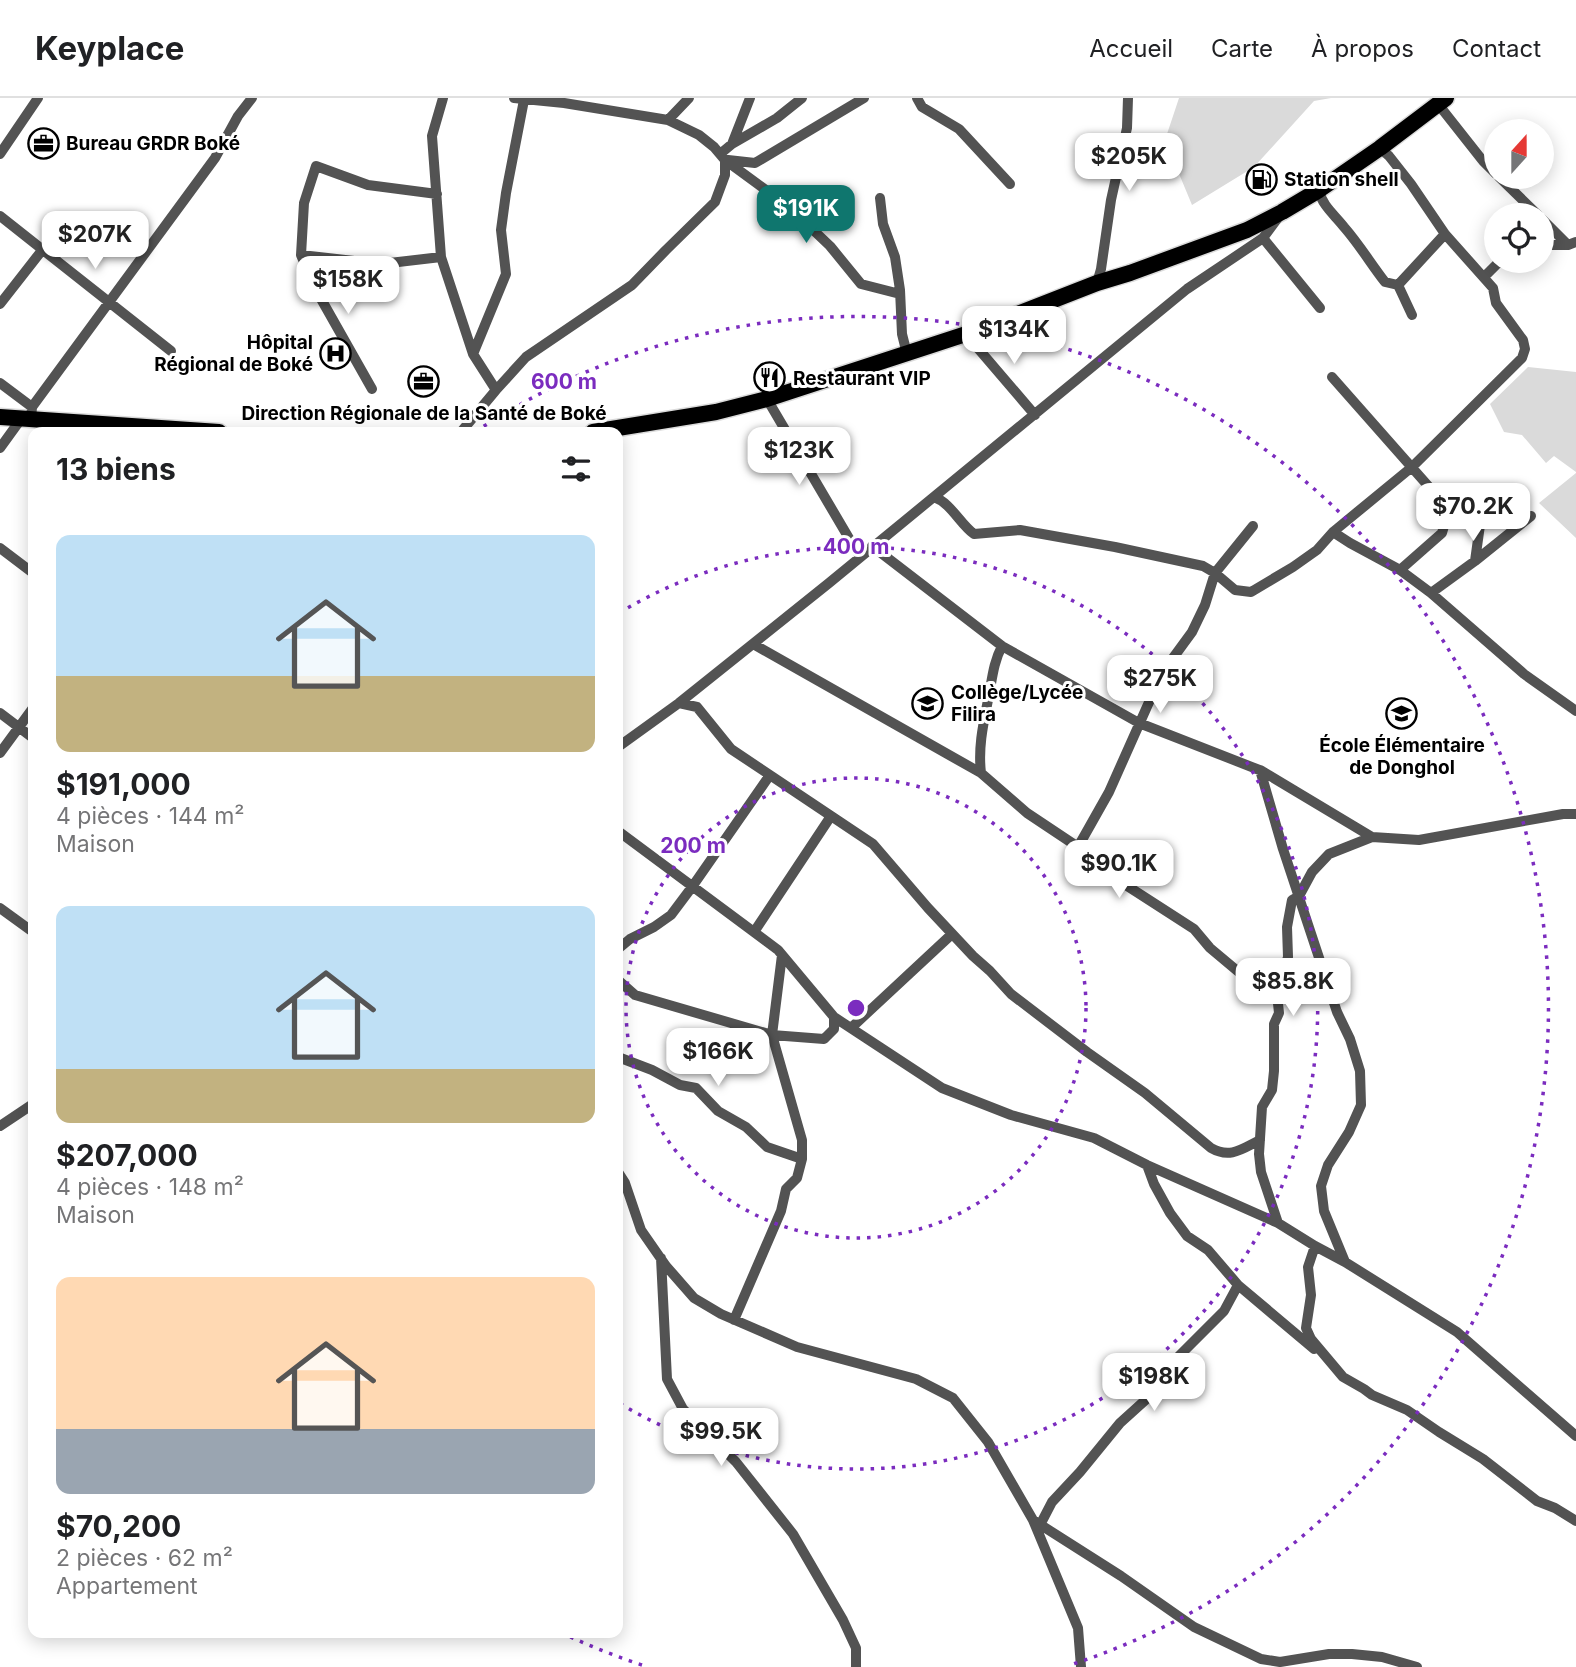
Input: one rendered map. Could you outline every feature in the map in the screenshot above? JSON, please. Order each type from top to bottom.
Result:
[{"type":"highway","points":[[623,427],[767,400],[969,333],[1097,283],[1130,274],[1247,230],[1319,190],[1442,101]]},
{"type":"highway","points":[[0,417],[28,415],[52,421],[143,427]]},
{"type":"street","points":[[0,154],[38,98]]},
{"type":"street","points":[[0,448],[28,415],[215,158],[237,116],[252,98]]},
{"type":"street","points":[[443,98],[432,136],[441,257],[473,354],[496,390]]},
{"type":"street","points":[[668,120],[689,98]]},
{"type":"street","points":[[465,427],[526,357],[632,285],[715,202],[725,175],[722,157],[732,144],[750,98]]},
{"type":"street","points":[[732,144],[777,118],[802,98]]},
{"type":"street","points":[[722,157],[755,163],[864,98]]},
{"type":"street","points":[[917,98],[922,107],[959,129],[1010,184]]},
{"type":"street","points":[[1097,283],[1127,128],[1128,98]]},
{"type":"street","points":[[473,354],[506,274],[501,230],[519,99],[567,101],[668,120],[699,135],[722,157],[789,207],[830,246],[861,284],[900,294]]},
{"type":"street","points":[[1442,101],[1484,161]]},
{"type":"street","points":[[934,497],[942,500],[974,534],[1020,530],[1115,547],[1203,566],[1235,590],[1251,592],[1317,550],[1333,532],[1412,467],[1522,358],[1525,349],[1523,340],[1496,303],[1493,288],[1445,234],[1411,184],[1380,148]]},
{"type":"street","points":[[372,390],[316,290],[301,255],[304,203],[316,166],[368,185],[437,194]]},
{"type":"street","points":[[1512,189],[1526,203]]},
{"type":"street","points":[[1319,190],[1325,205],[1385,282],[1398,285]]},
{"type":"street","points":[[880,198],[883,224],[895,257],[902,334],[907,354]]},
{"type":"street","points":[[623,743],[679,703],[1187,289],[1263,238],[1282,212]]},
{"type":"street","points":[[0,216],[170,351]]},
{"type":"street","points":[[1554,229],[1572,244]]},
{"type":"street","points":[[1398,285],[1445,234]]},
{"type":"street","points":[[1263,238],[1320,308]]},
{"type":"street","points":[[1554,245],[1572,244]]},
{"type":"street","points":[[0,304],[43,249]]},
{"type":"street","points":[[301,255],[381,264],[441,257]]},
{"type":"street","points":[[1484,277],[1488,273]]},
{"type":"street","points":[[1398,285],[1412,315]]},
{"type":"street","points":[[969,333],[976,346],[1035,415]]},
{"type":"street","points":[[1332,377],[1430,488],[1444,526],[1442,533],[1400,570]]},
{"type":"street","points":[[0,383],[28,415]]},
{"type":"street","points":[[767,400],[860,557]]},
{"type":"street","points":[[52,421],[60,427]]},
{"type":"street","points":[[1430,488],[1462,504],[1480,525],[1475,561]]},
{"type":"street","points":[[1431,593],[1531,516]]},
{"type":"street","points":[[1078,847],[1109,792],[1162,673],[1192,632],[1205,606],[1215,573],[1253,526]]},
{"type":"street","points":[[1333,532],[1400,570],[1431,593],[1524,674],[1576,710]]},
{"type":"street","points":[[872,546],[1002,646],[1139,723],[1260,770],[1372,837]]},
{"type":"street","points":[[0,548],[28,569]]},
{"type":"street","points":[[753,643],[981,773],[1027,813],[1078,847],[1118,880],[1194,929],[1210,948],[1247,979],[1277,994]]},
{"type":"street","points":[[981,773],[981,732],[995,660],[1002,646]]},
{"type":"street","points":[[679,703],[696,708],[731,749],[873,844],[952,934],[1011,994],[1145,1093],[1211,1148],[1220,1154],[1236,1152],[1260,1140]]},
{"type":"street","points":[[0,713],[28,734]]},
{"type":"street","points":[[0,752],[28,715]]},
{"type":"street","points":[[1260,770],[1337,1012],[1350,1039],[1360,1071],[1361,1105],[1349,1132],[1328,1165],[1321,1186],[1324,1211],[1345,1262]]},
{"type":"street","points":[[623,945],[671,915],[770,775]]},
{"type":"street","points":[[1278,1223],[1261,1172],[1259,1154],[1262,1107],[1272,1090],[1274,1024],[1279,1013],[1277,994],[1288,957],[1287,927],[1292,900],[1299,896],[1312,872],[1329,854],[1372,837],[1419,840],[1563,814],[1576,814]]},
{"type":"street","points":[[754,932],[831,816]]},
{"type":"street","points":[[623,835],[778,950],[834,1017],[942,1088],[1011,1115],[1094,1138],[1147,1165],[1278,1223],[1457,1332],[1576,1436]]},
{"type":"street","points":[[0,908],[28,928]]},
{"type":"street","points":[[851,1028],[952,934]]},
{"type":"street","points":[[734,1320],[781,1211],[786,1189],[797,1178],[802,1159],[802,1140],[772,1035],[782,955]]},
{"type":"street","points":[[623,984],[635,995],[772,1035],[824,1039],[834,1029],[834,1017]]},
{"type":"street","points":[[623,1059],[652,1070],[680,1086],[696,1088],[718,1111],[746,1127],[767,1147],[802,1159]]},
{"type":"street","points":[[0,1126],[28,1107]]},
{"type":"street","points":[[1147,1165],[1170,1213],[1187,1236],[1208,1250],[1238,1285],[1330,1363]]},
{"type":"street","points":[[623,1180],[641,1230],[694,1298],[721,1314],[797,1347],[916,1378],[953,1398],[988,1442],[1036,1522],[1077,1628],[1081,1667]]},
{"type":"street","points":[[1315,1246],[1308,1267],[1311,1295],[1306,1328],[1311,1339],[1343,1377],[1372,1395],[1407,1410],[1483,1460],[1537,1501],[1576,1521]]},
{"type":"street","points":[[661,1258],[667,1379],[683,1409],[736,1462],[793,1534],[843,1620],[856,1648],[856,1667]]},
{"type":"street","points":[[1036,1522],[1120,1423],[1152,1395],[1177,1358],[1224,1311],[1238,1285]]},
{"type":"street","points":[[1036,1522],[1194,1627],[1261,1659],[1280,1662],[1329,1654],[1352,1654],[1382,1657],[1417,1667]]},
{"type":"shaded area","points":[[1179,98],[1331,98],[1314,101],[1254,167],[1192,205],[1165,140]]},
{"type":"shaded area","points":[[1528,367],[1576,372],[1576,472],[1554,456],[1546,463],[1522,435],[1504,432],[1490,404]]},
{"type":"shaded area","points":[[1576,473],[1576,538],[1539,503]]},
{"type":"place","name":"Bureau GRDR Boké","points":[[43,143]]},
{"type":"place","name":"Station shell","points":[[1261,179]]},
{"type":"place","name":"Hôpital Régional de Boké","points":[[336,353]]},
{"type":"place","name":"Restaurant VIP","points":[[770,378]]},
{"type":"place","name":"Direction Régionale de la Santé de Boké","points":[[424,382]]},
{"type":"place","name":"Collège/Lycée Filira","points":[[928,703]]},
{"type":"place","name":"École Élémentaire de Donghol","points":[[1402,714]]}]
